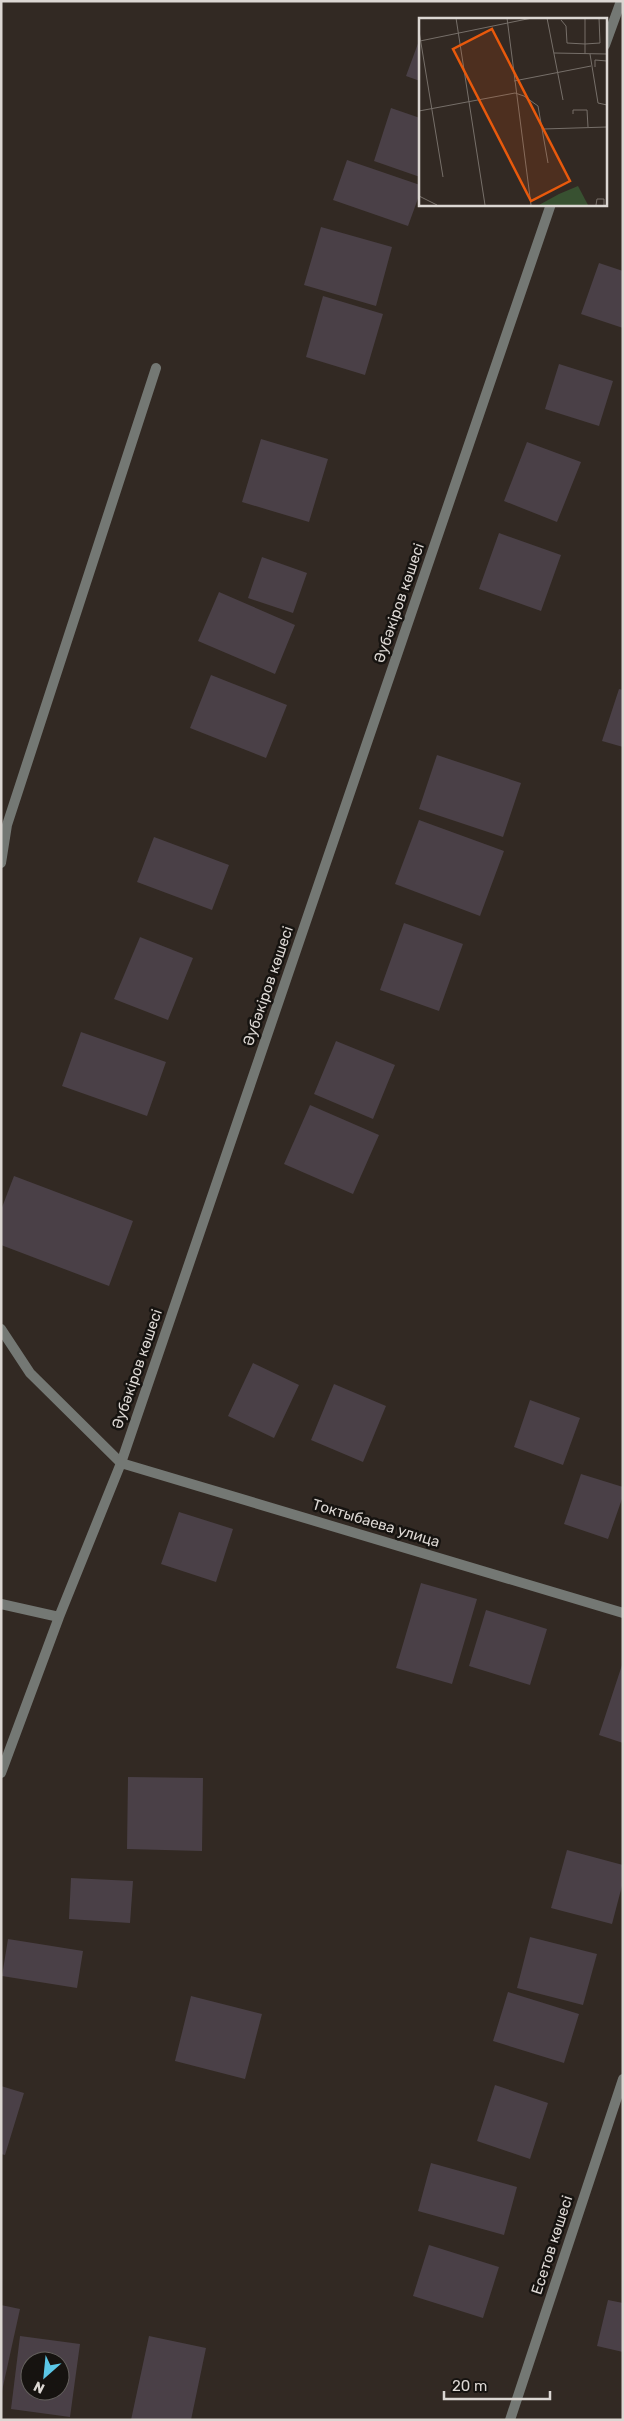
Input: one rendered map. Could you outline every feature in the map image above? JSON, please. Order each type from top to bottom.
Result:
[{"type":"street","points":[[606,42],[621,1]]},
{"type":"street","name":"Әубәкіров көшесі","points":[[1,1773],[59,1617],[121,1463],[551,205]]},
{"type":"street","points":[[1,862],[4,825],[156,368]]},
{"type":"street","points":[[1,1329],[30,1373],[121,1463]]},
{"type":"street","name":"Токтыбаева улица","points":[[121,1463],[623,1612]]},
{"type":"street","points":[[1,1604],[59,1617]]},
{"type":"street","name":"Есетов көшесі","points":[[510,2420],[623,2079]]},
{"type":"building","points":[[419,41],[419,81],[406,76]]},
{"type":"building","points":[[391,108],[419,118],[419,177],[374,161]]},
{"type":"building","points":[[347,160],[419,185],[419,196],[408,226],[333,200]]},
{"type":"building","points":[[321,227],[392,247],[376,306],[304,285]]},
{"type":"building","points":[[599,263],[623,271],[623,328],[581,314]]},
{"type":"building","points":[[323,296],[383,314],[365,375],[306,357]]},
{"type":"building","points":[[559,364],[613,381],[599,426],[545,409]]},
{"type":"building","points":[[261,439],[328,459],[309,522],[242,502]]},
{"type":"building","points":[[527,442],[581,462],[557,522],[504,501]]},
{"type":"building","points":[[499,533],[561,555],[541,611],[479,589]]},
{"type":"building","points":[[262,557],[307,573],[293,613],[248,598]]},
{"type":"building","points":[[219,592],[295,625],[275,674],[198,641]]},
{"type":"building","points":[[211,675],[287,705],[266,758],[190,728]]},
{"type":"building","points":[[619,689],[623,690],[623,747],[602,741]]},
{"type":"building","points":[[437,755],[521,783],[503,837],[419,809]]},
{"type":"building","points":[[419,820],[504,851],[480,916],[395,884]]},
{"type":"building","points":[[154,837],[229,865],[212,910],[137,882]]},
{"type":"building","points":[[404,923],[463,944],[439,1011],[380,990]]},
{"type":"building","points":[[140,937],[193,958],[168,1020],[114,999]]},
{"type":"building","points":[[81,1032],[166,1062],[147,1116],[62,1086]]},
{"type":"building","points":[[336,1041],[395,1065],[373,1119],[314,1094]]},
{"type":"building","points":[[310,1105],[379,1135],[353,1194],[284,1164]]},
{"type":"building","points":[[14,1176],[133,1221],[109,1286],[1,1245],[1,1210]]},
{"type":"building","points":[[253,1363],[299,1385],[274,1438],[228,1416]]},
{"type":"building","points":[[334,1384],[386,1406],[363,1462],[311,1440]]},
{"type":"building","points":[[530,1400],[580,1418],[563,1465],[514,1447]]},
{"type":"building","points":[[581,1474],[623,1487],[623,1496],[608,1539],[564,1524]]},
{"type":"building","points":[[179,1512],[233,1529],[216,1582],[161,1564]]},
{"type":"building","points":[[421,1583],[477,1599],[452,1684],[396,1668]]},
{"type":"building","points":[[486,1610],[547,1629],[530,1685],[469,1666]]},
{"type":"building","points":[[623,1665],[623,1743],[599,1735]]},
{"type":"building","points":[[128,1777],[203,1778],[202,1851],[127,1849]]},
{"type":"building","points":[[567,1850],[623,1865],[623,1882],[612,1924],[551,1908]]},
{"type":"building","points":[[71,1878],[133,1881],[130,1923],[69,1919]]},
{"type":"building","points":[[530,1937],[597,1954],[583,2005],[517,1988]]},
{"type":"building","points":[[8,1939],[83,1951],[77,1988],[2,1976]]},
{"type":"building","points":[[508,1992],[579,2014],[564,2063],[493,2041]]},
{"type":"building","points":[[191,1996],[262,2014],[245,2079],[175,2061]]},
{"type":"building","points":[[495,2085],[548,2103],[530,2159],[477,2141]]},
{"type":"building","points":[[1,2086],[24,2093],[5,2155],[1,2154]]},
{"type":"building","points":[[431,2163],[517,2187],[504,2235],[418,2211]]},
{"type":"building","points":[[429,2245],[499,2267],[483,2318],[413,2296]]},
{"type":"building","points":[[608,2300],[623,2303],[623,2352],[597,2346]]},
{"type":"building","points":[[1,2305],[20,2309],[2,2391],[1,2391]]},
{"type":"building","points":[[20,2336],[80,2344],[70,2417],[11,2409]]},
{"type":"building","points":[[149,2336],[206,2348],[191,2420],[131,2420]]}]
